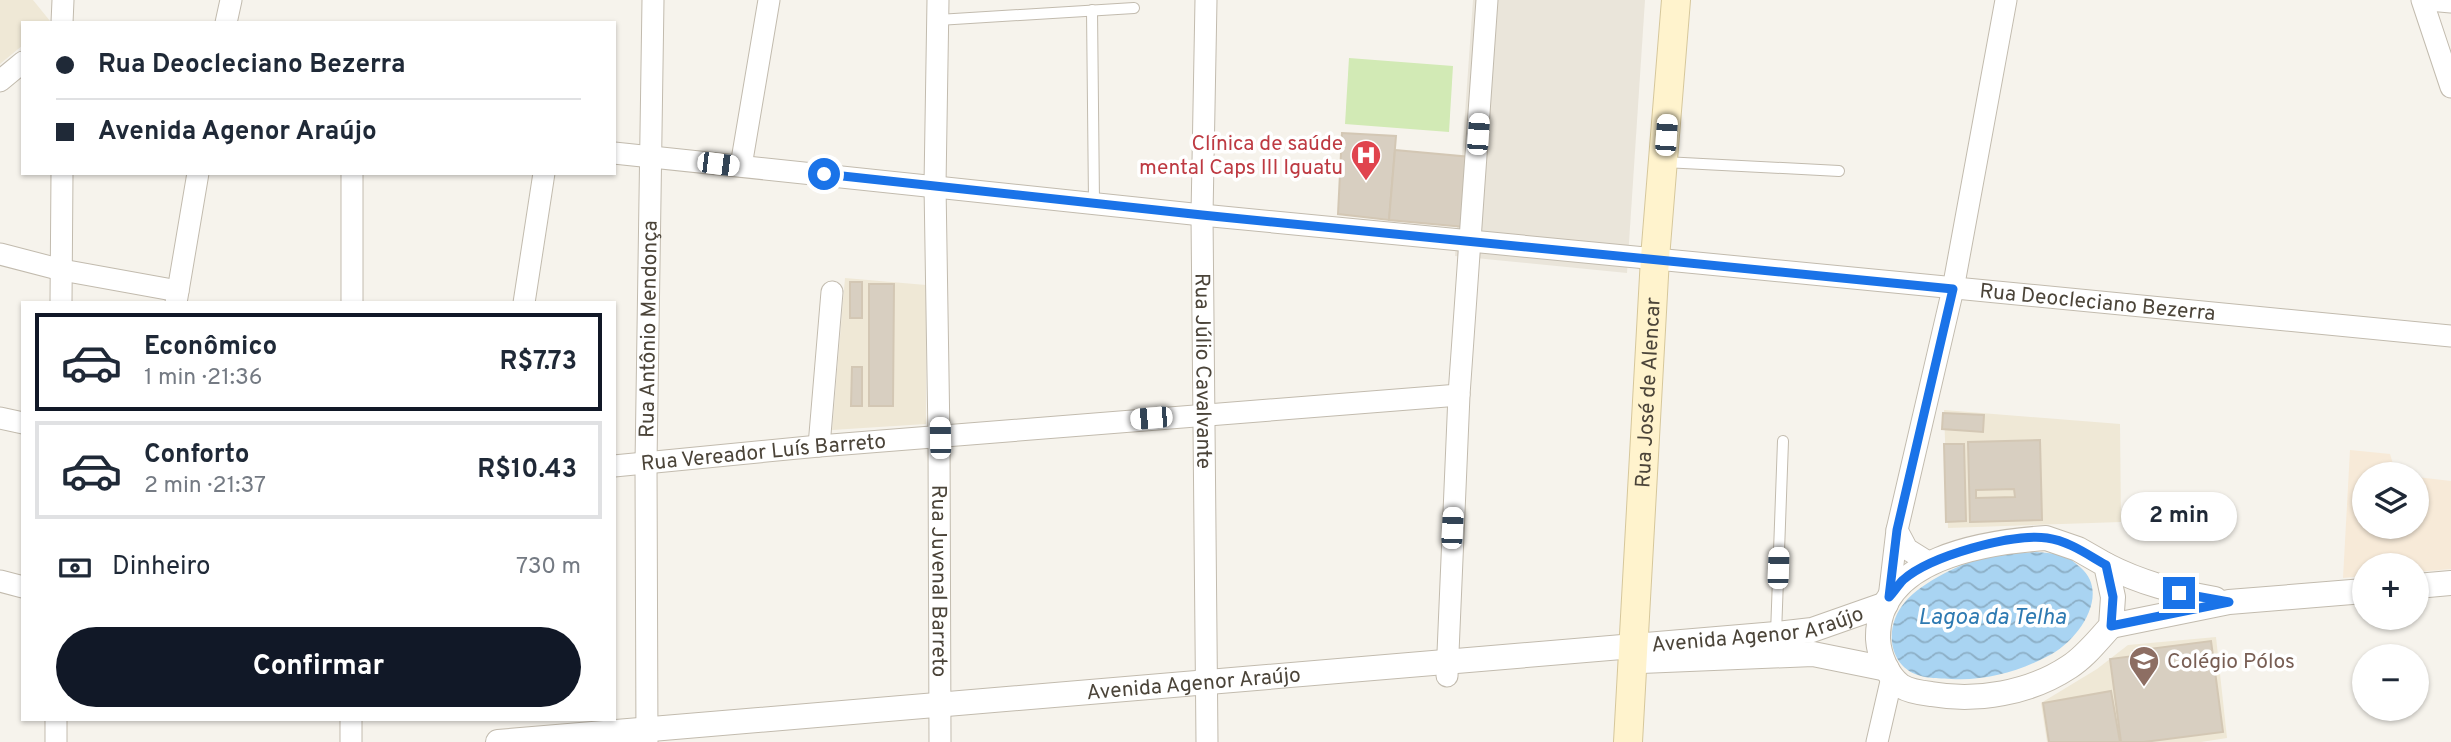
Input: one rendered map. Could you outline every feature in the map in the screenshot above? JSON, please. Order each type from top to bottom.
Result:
[{"type":"main road","name":"Rua José de Alencar","points":[[1628,742],[1655,258],[1676,0]]},
{"type":"street","points":[[62,0],[62,21]]},
{"type":"street","points":[[226,21],[231,0]]},
{"type":"street","name":"Rua Antônio Mendonça","points":[[650,738],[646,463],[653,0]]},
{"type":"street","points":[[741,166],[769,0]]},
{"type":"street","name":"Rua Júlio Cavalvante","points":[[1206,0],[1202,215],[1207,742]]},
{"type":"street","points":[[1446,669],[1459,394],[1487,0]]},
{"type":"street","points":[[1888,601],[1897,530],[1953,289],[2006,0]]},
{"type":"street","points":[[2422,0],[2451,87]]},
{"type":"street","points":[[2429,0],[2451,2]]},
{"type":"street","name":"Rua Juvenal Barreto","points":[[938,10],[934,185],[940,438],[940,742]]},
{"type":"street","points":[[0,81],[21,64]]},
{"type":"street","name":"Rua Deocleciano Bezerra","points":[[616,153],[1202,215],[2451,336]]},
{"type":"street","points":[[61,301],[62,175]]},
{"type":"street","points":[[0,254],[177,297],[198,175]]},
{"type":"street","points":[[352,175],[352,301]]},
{"type":"street","points":[[524,301],[544,175]]},
{"type":"street","points":[[819,446],[832,292]]},
{"type":"street","name":"Rua Vereador Luís Barreto","points":[[616,466],[819,446],[1459,394]]},
{"type":"street","points":[[0,418],[21,423]]},
{"type":"street","points":[[1897,530],[1907,549],[1931,564]]},
{"type":"street","name":"Avenida Agenor Araújo","points":[[2229,602],[2179,593],[2146,583],[2078,549],[2046,538],[1991,543],[1960,551],[1903,580],[1888,601],[1880,619],[1879,651],[1890,673],[1901,686],[1941,696],[1976,697],[2009,692],[2039,682],[2070,667],[2111,626],[2229,602],[2352,592]]},
{"type":"street","points":[[2106,565],[2113,597],[2111,626]]},
{"type":"street","points":[[0,581],[21,586]]},
{"type":"street","points":[[2429,585],[2451,583]]},
{"type":"street","name":"Avenida Agenor Araújo","points":[[498,742],[650,738],[1634,653],[1812,630],[1888,601]]},
{"type":"street","name":"Avenida Agenor Araújo","points":[[1634,653],[1813,653],[1890,673]]},
{"type":"street","points":[[1877,742],[1890,673]]},
{"type":"street","points":[[55,742],[56,721]]},
{"type":"street","points":[[351,721],[351,742]]},
{"type":"lane","points":[[938,10],[1134,8]]},
{"type":"lane","points":[[1093,10],[1094,202]]},
{"type":"lane","points":[[1664,162],[1839,171]]},
{"type":"lane","points":[[1776,634],[1783,441]]},
{"type":"shaded area","points":[[0,0],[33,0],[50,21],[21,21],[21,47],[0,64]]},
{"type":"shaded area","points":[[1473,0],[1645,0],[1627,273],[1455,256]]},
{"type":"shaded area","points":[[845,278],[926,285],[926,424],[832,430]]},
{"type":"shaded area","points":[[1944,410],[2120,424],[2121,522],[1948,528]]},
{"type":"shaded area","points":[[2350,450],[2390,454],[2392,462],[2352,462],[2352,539],[2429,539],[2429,478],[2451,481],[2451,569],[2429,571],[2429,553],[2352,553],[2352,577],[2343,578]]},
{"type":"shaded area","name":"Colégio Pólos","points":[[2216,637],[2227,738],[2201,742],[2047,742],[2041,703],[2097,669],[2128,645]]},
{"type":"green space","points":[[1349,58],[1453,66],[1449,132],[1345,124]]},
{"type":"water","name":"Lagoa da Telha","points":[[2036,552],[2065,556],[2089,578],[2093,590],[2092,603],[2087,616],[2070,640],[2037,662],[1989,677],[1925,677],[1907,670],[1902,665],[1892,642],[1893,625],[1900,609],[1912,595],[1955,568],[1979,559],[2001,554]]},
{"type":"building","name":"Clínica de saúde mental Caps III Iguatu","points":[[1342,133],[1396,136],[1389,220],[1338,214]]},
{"type":"building","points":[[1395,150],[1471,157],[1464,227],[1389,220]]},
{"type":"building","points":[[850,282],[862,282],[862,318],[850,318]]},
{"type":"building","points":[[869,284],[894,284],[893,406],[869,406]]},
{"type":"building","points":[[852,367],[862,367],[862,406],[851,406]]},
{"type":"building","points":[[1943,413],[1984,415],[1983,432],[1942,429]]},
{"type":"building","points":[[2040,440],[2042,520],[1970,522],[1968,442]],"holes":[[[2014,489],[2015,497],[1976,498],[1976,490]]]},
{"type":"building","points":[[1944,444],[1964,444],[1966,521],[1946,522]]},
{"type":"building","name":"Colégio Pólos","points":[[2211,641],[2223,732],[2144,742],[2121,742],[2110,659],[2134,656],[2133,651]]},
{"type":"building","points":[[2111,691],[2120,742],[2049,742],[2043,703]]},
{"type":"place","name":"Clínica de saúde mental Caps III Iguatu","points":[[1366,182]]},
{"type":"place","name":"Colégio Pólos","points":[[2144,688]]},
{"type":"route","points":[[824,174],[1202,215],[1953,289],[1897,530],[1889,597],[1903,580],[1960,551],[1991,543],[2046,538],[2065,543],[2106,565],[2113,597],[2111,626],[2229,602],[2179,593]]}]
